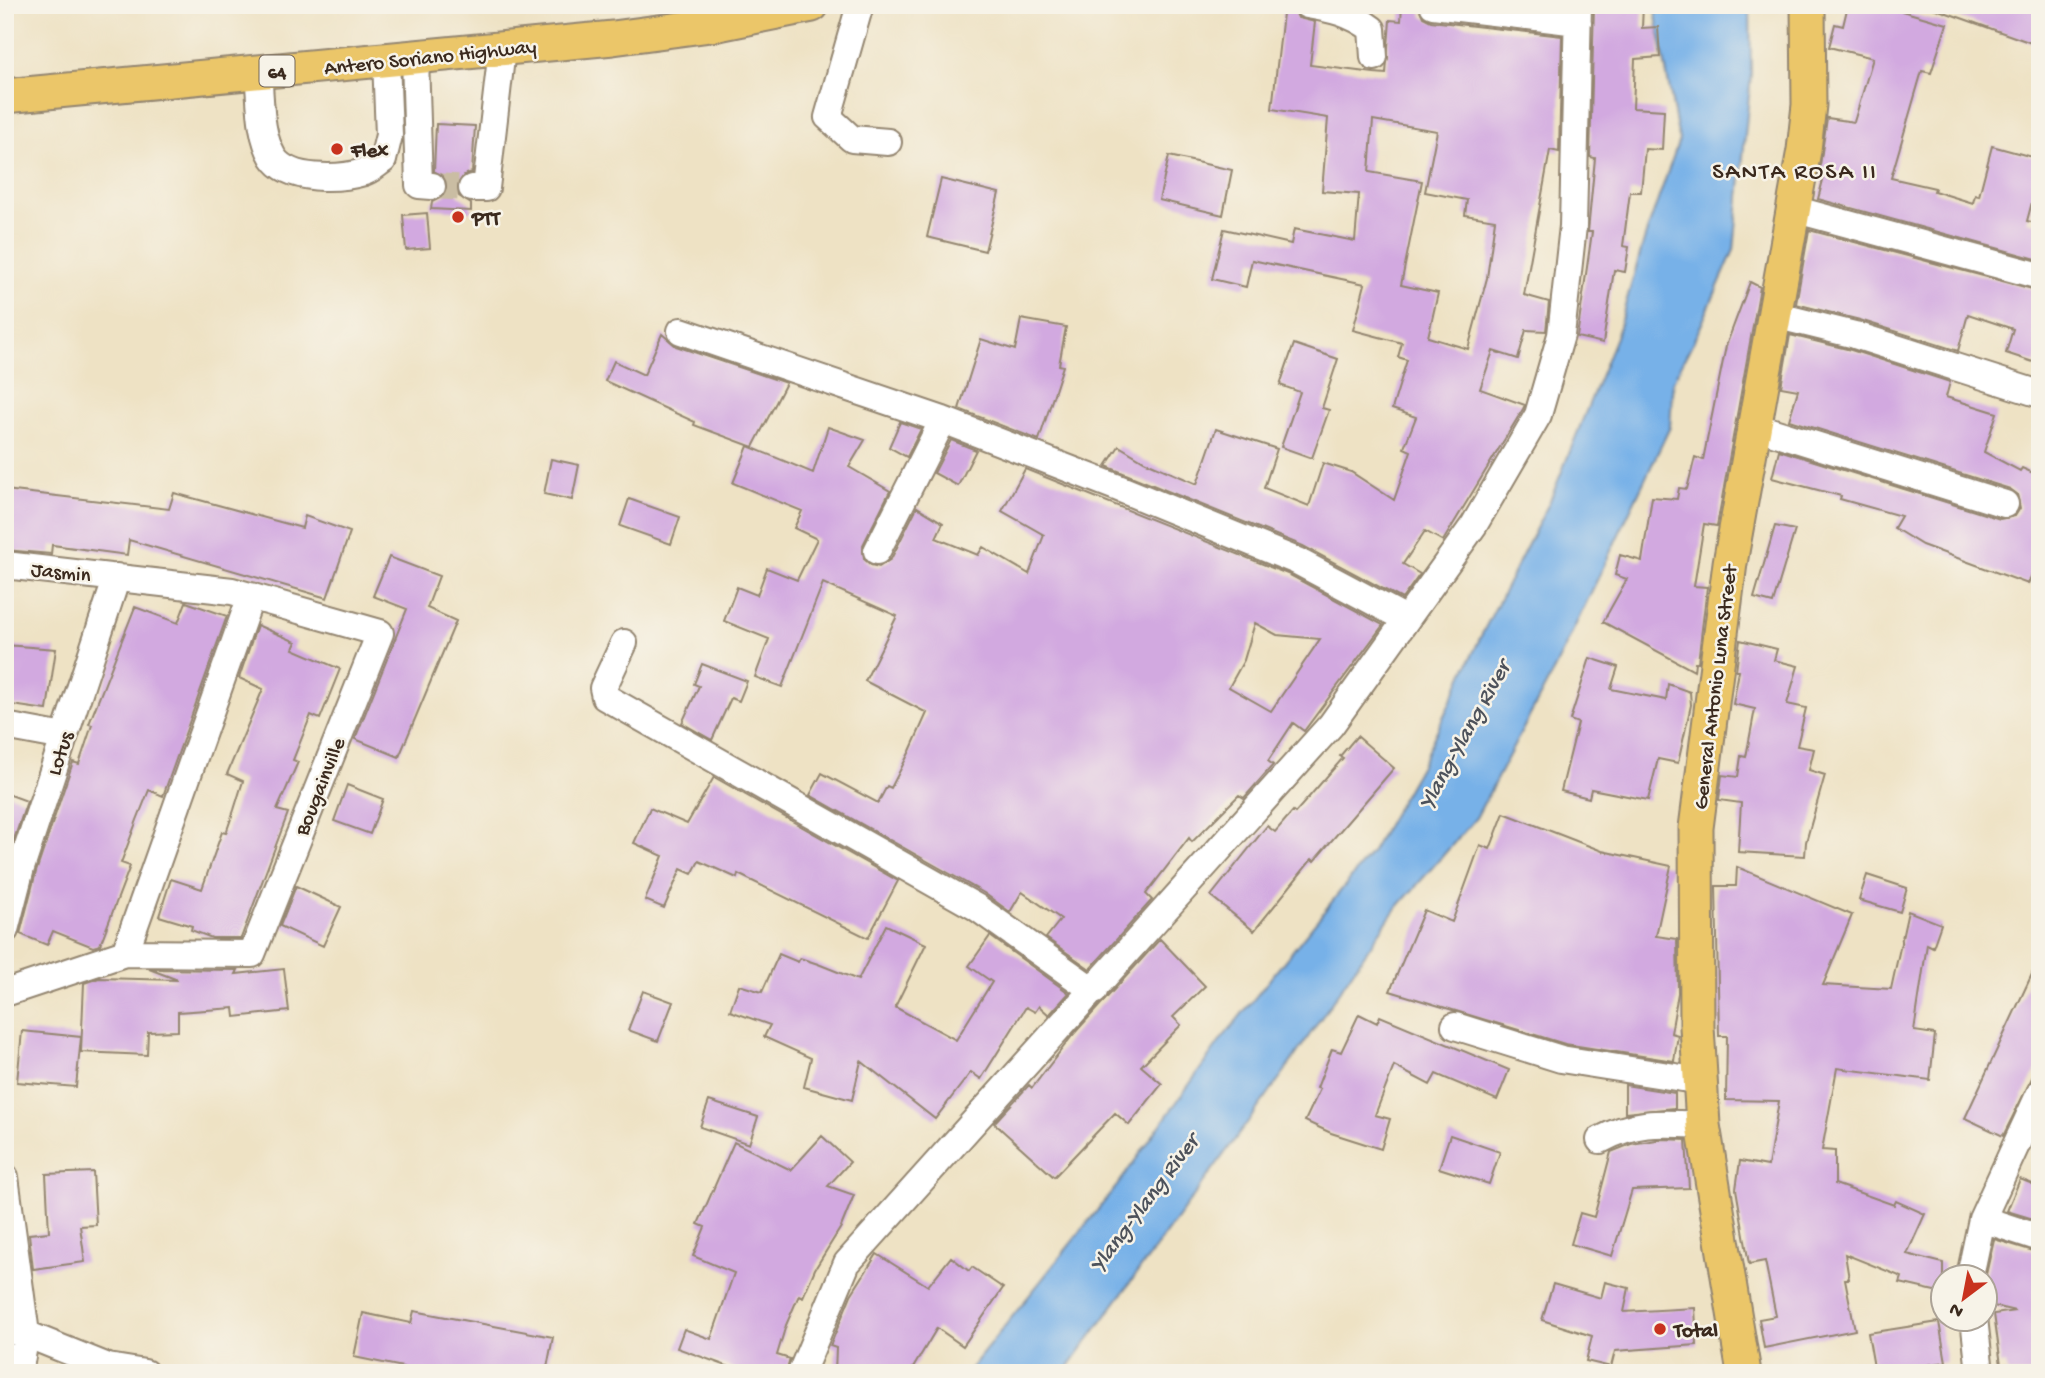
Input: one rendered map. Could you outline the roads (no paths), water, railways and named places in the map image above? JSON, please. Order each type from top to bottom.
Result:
[{"type":"main road","name":"Antero Soriano Highway","points":[[5,96],[502,49],[718,24],[812,5]]},
{"type":"main road","name":"General Antonio Luna Street","points":[[1744,1373],[1703,1125],[1698,1027],[1696,828],[1730,563],[1809,105],[1808,5]]},
{"type":"street","points":[[860,5],[828,117],[852,139],[888,142]]},
{"type":"street","points":[[1307,5],[1341,11],[1358,18],[1372,29],[1374,57]]},
{"type":"street","points":[[802,1373],[848,1263],[1331,725],[1474,525],[1538,415],[1561,335],[1573,226],[1578,14],[1433,5]]},
{"type":"street","points":[[472,188],[485,188],[502,49]]},
{"type":"street","points":[[258,72],[264,137],[274,159],[294,173],[325,177],[366,171],[383,160],[401,59]]},
{"type":"street","points":[[401,59],[419,185],[432,186]]},
{"type":"street","points":[[1793,209],[2040,276]]},
{"type":"street","points":[[1774,315],[1856,335],[2040,394]]},
{"type":"street","points":[[681,331],[943,420],[1297,561],[1406,619]]},
{"type":"street","points":[[877,551],[943,420]]},
{"type":"street","points":[[1754,426],[2005,504]]},
{"type":"street","name":"Jasmin","points":[[5,565],[117,577]]},
{"type":"street","name":"Bougainville","points":[[5,993],[125,953],[252,954],[380,633],[232,591],[117,577]]},
{"type":"street","name":"Lotus","points":[[5,930],[13,866],[64,737],[117,577]]},
{"type":"street","points":[[125,953],[251,596]]},
{"type":"street","points":[[624,643],[603,688],[605,697],[976,907],[1094,991]]},
{"type":"street","points":[[5,726],[64,737]]},
{"type":"street","points":[[1455,1026],[1561,1059],[1701,1081]]},
{"type":"street","points":[[1973,1262],[1982,1219],[2040,1093]]},
{"type":"street","points":[[1600,1140],[1622,1128],[1653,1122],[1703,1125]]},
{"type":"street","points":[[5,1177],[19,1373]]},
{"type":"street","points":[[1982,1219],[2040,1238]]},
{"type":"street","points":[[16,1332],[108,1367],[145,1373]]},
{"type":"street","points":[[1976,1332],[1980,1373]]},
{"type":"water","name":"Ylang-Ylang River","points":[[1654,5],[1750,5],[1751,74],[1734,250],[1673,381],[1670,427],[1556,666],[1476,818],[1394,911],[1285,1071],[1064,1373],[967,1373],[1117,1186],[1221,1040],[1371,853],[1421,765],[1481,636],[1549,503],[1616,337],[1645,237],[1679,140]]},
{"type":"tunnel","points":[[432,186],[472,188]]},
{"type":"place","name":"Flex","points":[[337,149]]},
{"type":"place","name":"PTT","points":[[458,217]]},
{"type":"place","name":"Total","points":[[1660,1329]]},
{"type":"district","name":"SANTA ROSA II","points":[[1795,170]]}]
